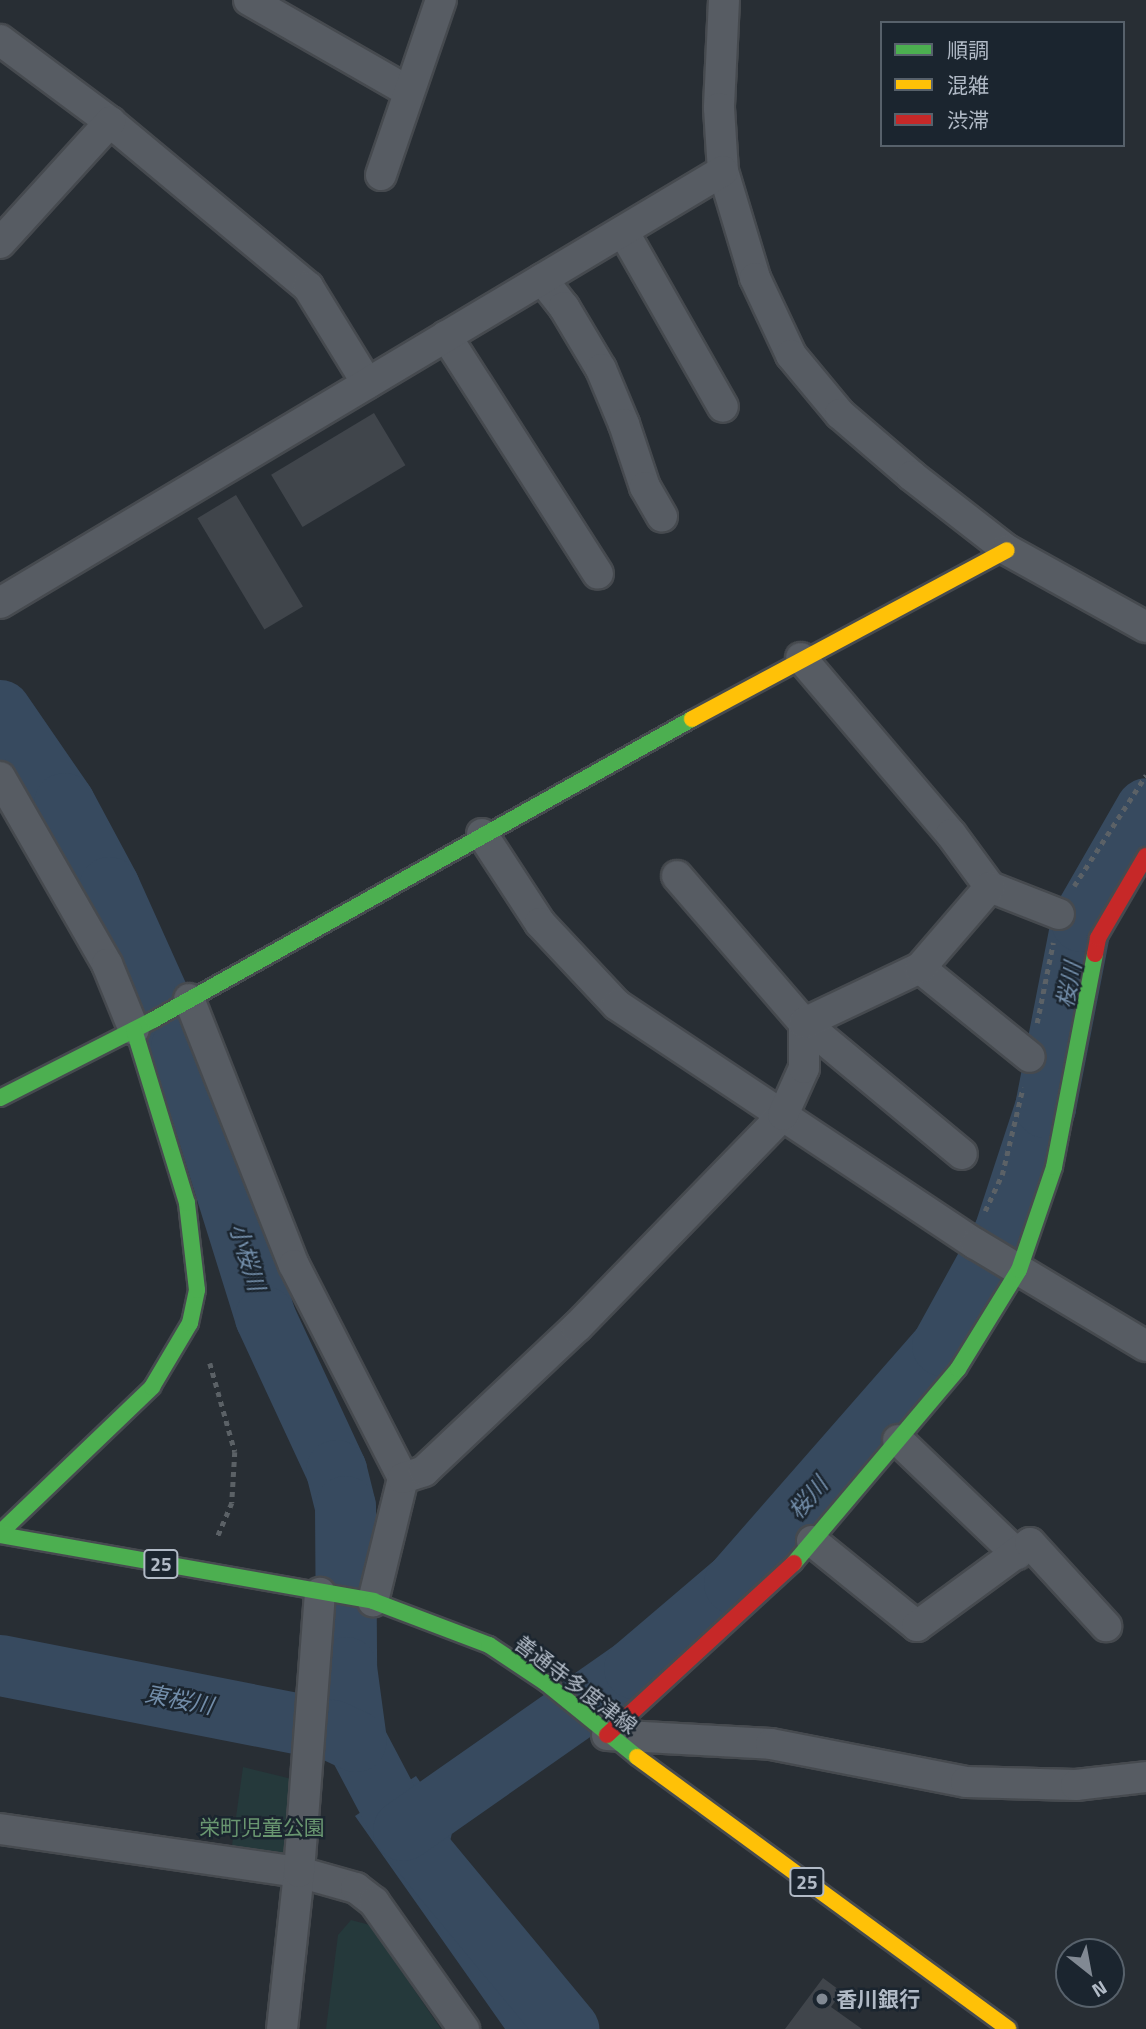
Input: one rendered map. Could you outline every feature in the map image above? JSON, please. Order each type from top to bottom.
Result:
[{"type":"street","points":[[249,0],[408,91]]},
{"type":"street","points":[[381,175],[441,0]]},
{"type":"street","points":[[724,0],[719,108],[723,171],[755,278],[791,355],[840,414],[912,476],[1007,550],[1146,627]]},
{"type":"street","points":[[0,40],[110,122],[308,287],[367,383]]},
{"type":"street","points":[[0,243],[110,122]]},
{"type":"street","points":[[0,603],[723,171]]},
{"type":"street","points":[[623,231],[723,407]]},
{"type":"street","points":[[542,279],[564,307],[601,369],[624,424],[645,487],[662,517]]},
{"type":"street","points":[[446,337],[598,574]]},
{"type":"street","points":[[0,1098],[143,1025],[801,658],[1007,550]]},
{"type":"street","points":[[801,658],[951,834],[990,887],[1059,915]]},
{"type":"street","points":[[0,777],[143,1025],[187,1203],[197,1290],[190,1323],[152,1387],[0,1534]]},
{"type":"street","points":[[482,834],[540,923],[617,1005],[976,1244],[1146,1346]]},
{"type":"street","points":[[607,1735],[790,1568],[958,1369],[1018,1269],[1054,1167],[1098,938],[1137,891],[1146,856]]},
{"type":"street","points":[[677,876],[804,1023],[962,1154]]},
{"type":"street","points":[[804,1023],[920,968],[990,887]]},
{"type":"street","points":[[920,968],[1030,1057]]},
{"type":"street","points":[[187,1000],[294,1265],[403,1478],[372,1600]]},
{"type":"street","points":[[403,1478],[424,1471],[568,1336],[783,1115],[804,1068],[804,1023]]},
{"type":"street","points":[[898,1440],[1017,1554]]},
{"type":"street","name":"善通寺多度津線","points":[[0,1534],[372,1600],[489,1645],[546,1683],[607,1735],[1008,2029]]},
{"type":"street","points":[[812,1541],[917,1626],[1030,1543],[1106,1626]]},
{"type":"street","points":[[282,2029],[299,1872],[321,1593]]},
{"type":"street","points":[[607,1735],[771,1744],[966,1782],[1076,1784],[1146,1777]]},
{"type":"street","points":[[0,1829],[299,1872],[356,1888],[374,1902],[464,2029]]},
{"type":"path","points":[[209,1359],[236,1452],[232,1503],[220,1533],[212,1543]]},
{"type":"green space","name":"栄町児童公園","points":[[243,1767],[292,1779],[287,1868],[230,1860]]},
{"type":"green space","points":[[351,1920],[370,1925],[441,2029],[326,2029],[338,1935]]},
{"type":"water","points":[[416,1776],[453,1829],[446,1858],[459,1907],[584,2029],[505,2029],[355,1816]]},
{"type":"building","points":[[374,413],[405,465],[303,527],[271,475]]},
{"type":"building","points":[[236,495],[303,606],[264,630],[197,518]]},
{"type":"building","name":"香川銀行","points":[[823,1978],[842,1992],[831,2007],[862,2029],[785,2029]]},
{"type":"waterway","name":"小桜川","points":[[0,710],[64,803],[109,887],[181,1047],[265,1317],[336,1470],[345,1506],[346,1667],[356,1741],[403,1830],[568,2029]]},
{"type":"waterway","name":"桜川","points":[[403,1830],[634,1668],[734,1583],[942,1345],[1004,1232],[1045,1107],[1081,921],[1146,808]]},
{"type":"waterway","name":"東桜川","points":[[0,1665],[332,1730],[356,1741]]},
{"type":"traffic: fast","points":[[0,1098],[153,1020],[692,719]]},
{"type":"traffic: fast","points":[[794,1563],[958,1369],[1019,1270],[1054,1167],[1095,954]]},
{"type":"traffic: fast","points":[[0,1533],[152,1387],[190,1323],[197,1290],[187,1203],[134,1030]]},
{"type":"traffic: fast","points":[[0,1535],[373,1601],[489,1645],[546,1683],[637,1757]]},
{"type":"traffic: slow","points":[[692,719],[1007,550]]},
{"type":"traffic: slow","points":[[637,1757],[1008,2029]]},
{"type":"traffic: jam","points":[[1095,954],[1098,938],[1146,856]]},
{"type":"traffic: jam","points":[[607,1735],[794,1563]]},
{"type":"place","name":"香川銀行","points":[[822,1999]]}]
